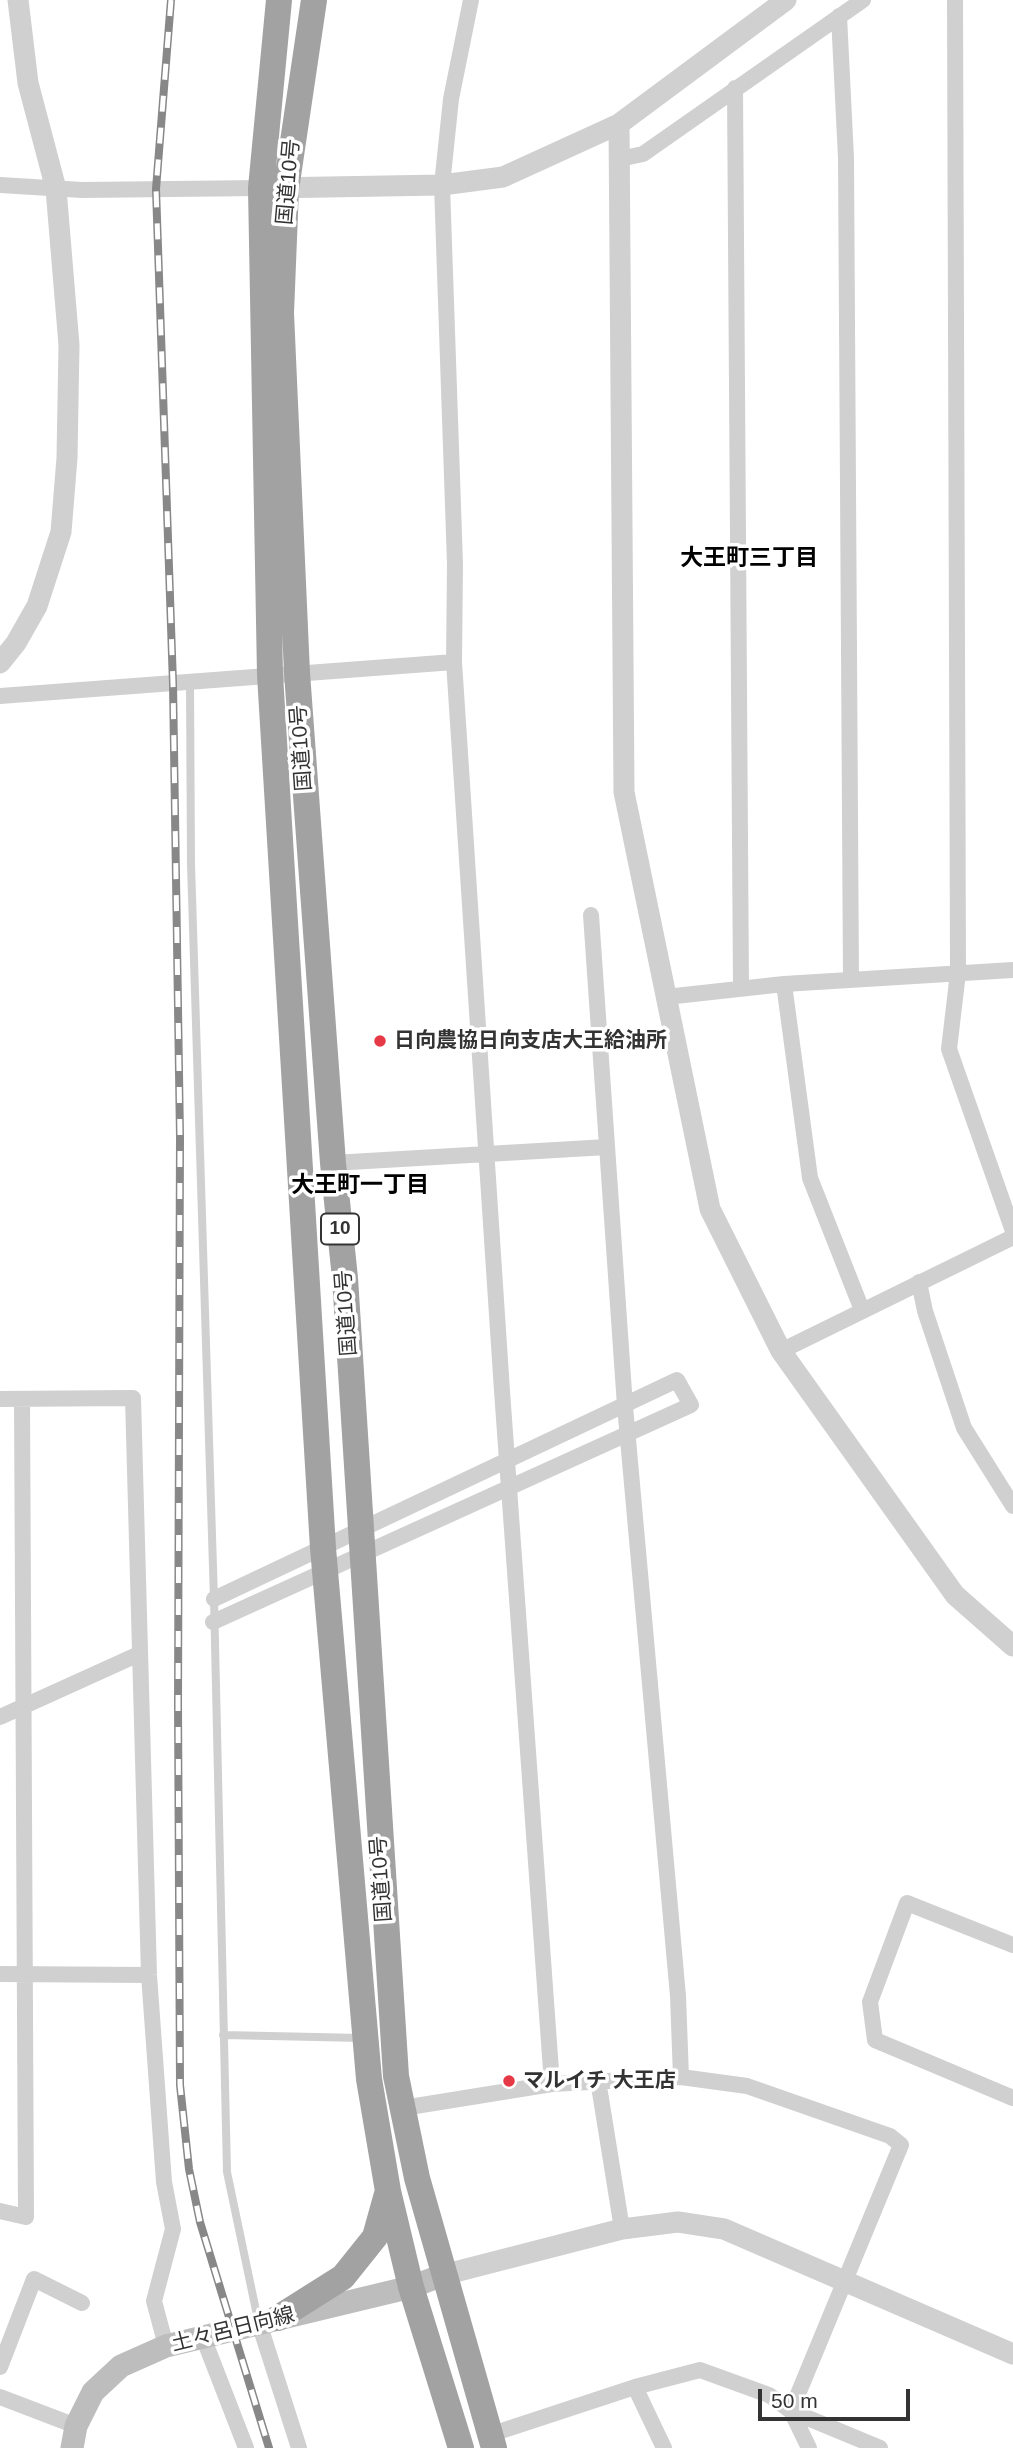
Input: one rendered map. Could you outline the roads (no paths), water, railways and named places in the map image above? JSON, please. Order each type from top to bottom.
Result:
[{"type":"highway","name":"国道10号","points":[[279,0],[274,188],[270,675],[324,1559],[365,2038],[388,2192],[411,2287],[460,2448]]},
{"type":"highway","name":"国道10号","points":[[314,0],[274,188],[297,673],[333,1163],[345,1279],[395,2062],[417,2178],[491,2442]]},
{"type":"highway","points":[[269,2321],[343,2277],[375,2237],[388,2192]]},
{"type":"main road","name":"土々呂日向線","points":[[74,2437],[93,2392],[121,2365],[166,2346],[411,2287],[443,2275]]},
{"type":"street","points":[[0,663],[16,643],[37,606],[61,532],[69,345],[56,189],[28,83],[18,0]]},
{"type":"street","points":[[471,0],[451,99],[442,184],[455,565],[454,662],[552,2084]]},
{"type":"street","points":[[0,185],[56,189],[274,188],[442,184],[503,177],[619,124],[786,0]]},
{"type":"street","points":[[619,155],[629,157],[643,154],[863,0]]},
{"type":"street","points":[[955,0],[958,973],[949,1049],[1013,1231]]},
{"type":"street","points":[[839,16],[846,158],[851,980]]},
{"type":"street","points":[[735,88],[741,988]]},
{"type":"street","points":[[619,124],[624,792],[710,1209],[781,1351],[955,1595],[1013,1646]]},
{"type":"street","points":[[0,696],[454,662]]},
{"type":"street","points":[[591,915],[627,1435],[678,1996],[681,2077]]},
{"type":"street","points":[[666,998],[784,984],[1013,970]]},
{"type":"street","points":[[784,984],[810,1178],[862,1310]]},
{"type":"street","points":[[333,1163],[607,1147]]},
{"type":"street","points":[[781,1351],[1013,1237]]},
{"type":"street","points":[[919,1282],[925,1311],[964,1428],[1013,1506]]},
{"type":"street","points":[[213,1622],[324,1559],[507,1461],[677,1380],[691,1405],[509,1486],[361,1541],[324,1559],[214,1599]]},
{"type":"street","points":[[0,1399],[133,1398],[149,1975],[164,2182],[173,2229],[154,2301],[166,2346]]},
{"type":"street","points":[[0,2211],[26,2217],[22,1399]]},
{"type":"street","points":[[0,1717],[139,1654]]},
{"type":"street","points":[[1013,1945],[907,1903],[870,2002],[875,2040],[1013,2098]]},
{"type":"street","points":[[0,1974],[149,1975]]},
{"type":"street","points":[[403,2108],[552,2084],[681,2077],[747,2085],[863,2124],[890,2136],[901,2145],[791,2411],[809,2448]]},
{"type":"street","points":[[598,2080],[622,2229]]},
{"type":"street","points":[[443,2275],[622,2229],[678,2222],[724,2229],[1013,2354]]},
{"type":"street","points":[[0,2367],[34,2279],[82,2303]]},
{"type":"street","points":[[269,2321],[299,2448]]},
{"type":"street","points":[[203,2337],[246,2448]]},
{"type":"street","points":[[491,2442],[635,2387],[700,2371],[768,2395],[791,2411],[880,2448]]},
{"type":"street","points":[[635,2387],[664,2448]]},
{"type":"street","points":[[0,2397],[74,2437]]},
{"type":"lane","points":[[190,683],[191,864],[214,1599],[227,2172],[269,2321]]},
{"type":"lane","points":[[223,2035],[365,2038]]},
{"type":"railway","points":[[171,0],[156,189],[173,684],[180,1137],[180,2085],[189,2169],[200,2222],[269,2448]]},
{"type":"place","name":"日向農協日向支店大王給油所","points":[[380,1041]]},
{"type":"place","name":"マルイチ 大王店","points":[[509,2081]]},
{"type":"district","name":"大王町三丁目","points":[[749,559]]},
{"type":"district","name":"大王町一丁目","points":[[360,1186]]}]
